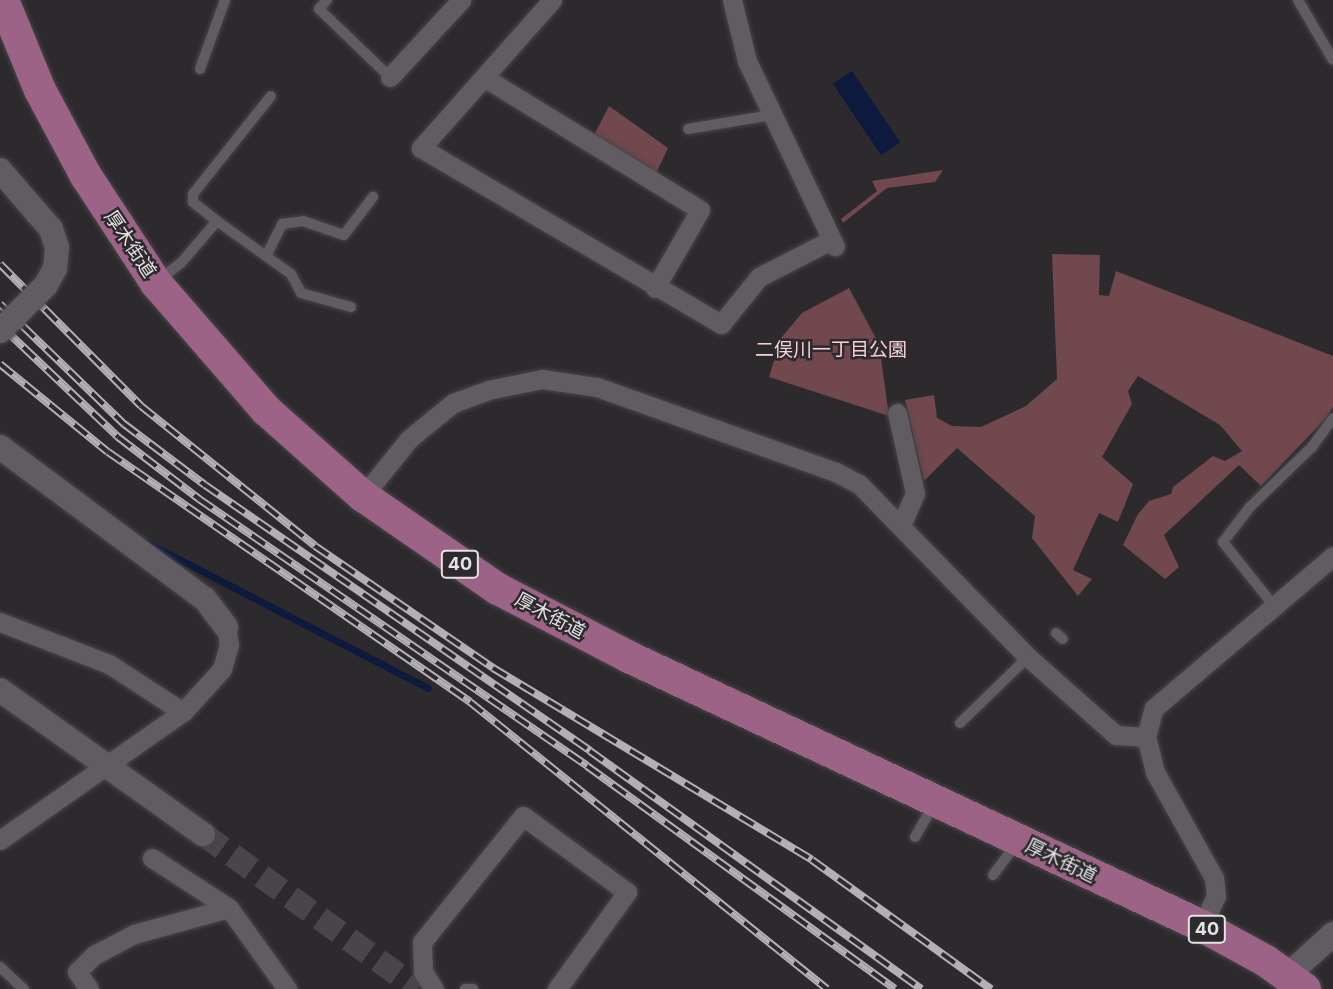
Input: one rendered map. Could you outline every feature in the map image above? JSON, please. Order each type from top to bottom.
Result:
[{"type":"main road","name":"厚木街道","points":[[3,0],[40,90],[86,176],[156,283],[266,410],[363,496],[498,589],[629,657],[1202,926],[1296,982]]},
{"type":"street","points":[[390,77],[461,0]]},
{"type":"street","points":[[552,0],[421,148],[655,288],[721,324],[759,277],[833,243],[747,61],[732,0]]},
{"type":"street","points":[[485,78],[700,210],[655,288]]},
{"type":"street","points":[[0,170],[40,214],[57,247],[55,268],[46,285],[0,331]]},
{"type":"street","points":[[363,496],[410,439],[453,404],[515,383],[573,381],[836,471],[876,498],[952,583],[1116,734],[1146,737]]},
{"type":"street","points":[[897,413],[915,493],[902,524]]},
{"type":"street","points":[[0,447],[205,599],[226,627],[229,645],[222,669],[183,712],[0,840]]},
{"type":"street","points":[[1202,926],[1216,896],[1214,878],[1155,772],[1146,737],[1154,708],[1333,556]]},
{"type":"street","points":[[0,622],[109,664],[183,712]]},
{"type":"street","points":[[0,690],[203,834]]},
{"type":"street","points":[[434,989],[423,972],[422,942],[523,816],[627,892],[557,989]]},
{"type":"street","points":[[152,858],[229,908],[287,989]]},
{"type":"street","points":[[89,989],[77,972],[94,955],[134,934],[229,908]]},
{"type":"street","points":[[1296,982],[1333,934]]},
{"type":"lane","points":[[200,69],[225,0]]},
{"type":"lane","points":[[327,0],[319,9],[390,77]]},
{"type":"lane","points":[[1298,0],[1333,60]]},
{"type":"lane","points":[[271,96],[193,194],[192,202],[291,274],[301,293],[351,307]]},
{"type":"lane","points":[[688,129],[772,115]]},
{"type":"lane","points":[[267,254],[282,224],[303,221],[344,234],[373,197]]},
{"type":"lane","points":[[156,283],[181,263],[216,221]]},
{"type":"lane","points":[[1274,606],[1223,542],[1250,507],[1312,447],[1333,418]]},
{"type":"lane","points":[[960,723],[1033,656]]},
{"type":"lane","points":[[915,837],[936,800]]},
{"type":"lane","points":[[993,876],[1018,841]]},
{"type":"lane","points":[[0,967],[24,989]]},
{"type":"lane","points":[[465,989],[473,989]]},
{"type":"green space","points":[[609,106],[668,148],[655,176],[594,135]]},
{"type":"green space","points":[[943,170],[935,182],[887,188],[843,223],[841,219],[877,191],[872,181]]},
{"type":"green space","points":[[1052,254],[1100,255],[1099,295],[1109,296],[1116,271],[1333,356],[1333,407],[1326,418],[1261,486],[1239,465],[1164,535],[1179,567],[1165,579],[1123,545],[1138,514],[1149,501],[1171,494],[1173,487],[1213,456],[1225,461],[1242,451],[1220,425],[1138,376],[1128,391],[1132,404],[1102,457],[1133,484],[1118,522],[1099,513],[1073,570],[1092,579],[1078,596],[1032,538],[1035,516],[957,448],[924,481],[905,400],[934,395],[937,418],[952,426],[981,427],[1026,406],[1057,379]]},
{"type":"green space","name":"二俣川一丁目公園","points":[[849,288],[879,344],[889,416],[769,377],[781,338],[802,313]]},
{"type":"water","points":[[852,71],[900,142],[881,155],[833,84]]},
{"type":"waterway","points":[[148,543],[428,688]]},
{"type":"tunnel","points":[[203,834],[418,989]]},
{"type":"railway","points":[[0,264],[141,406],[315,546],[493,668],[812,860],[991,989]]},
{"type":"railway","points":[[0,304],[124,424],[205,485],[590,751],[921,989]]},
{"type":"railway","points":[[0,325],[118,437],[199,499],[587,766],[895,989]]},
{"type":"railway","points":[[0,364],[108,452],[470,702],[827,989]]}]
